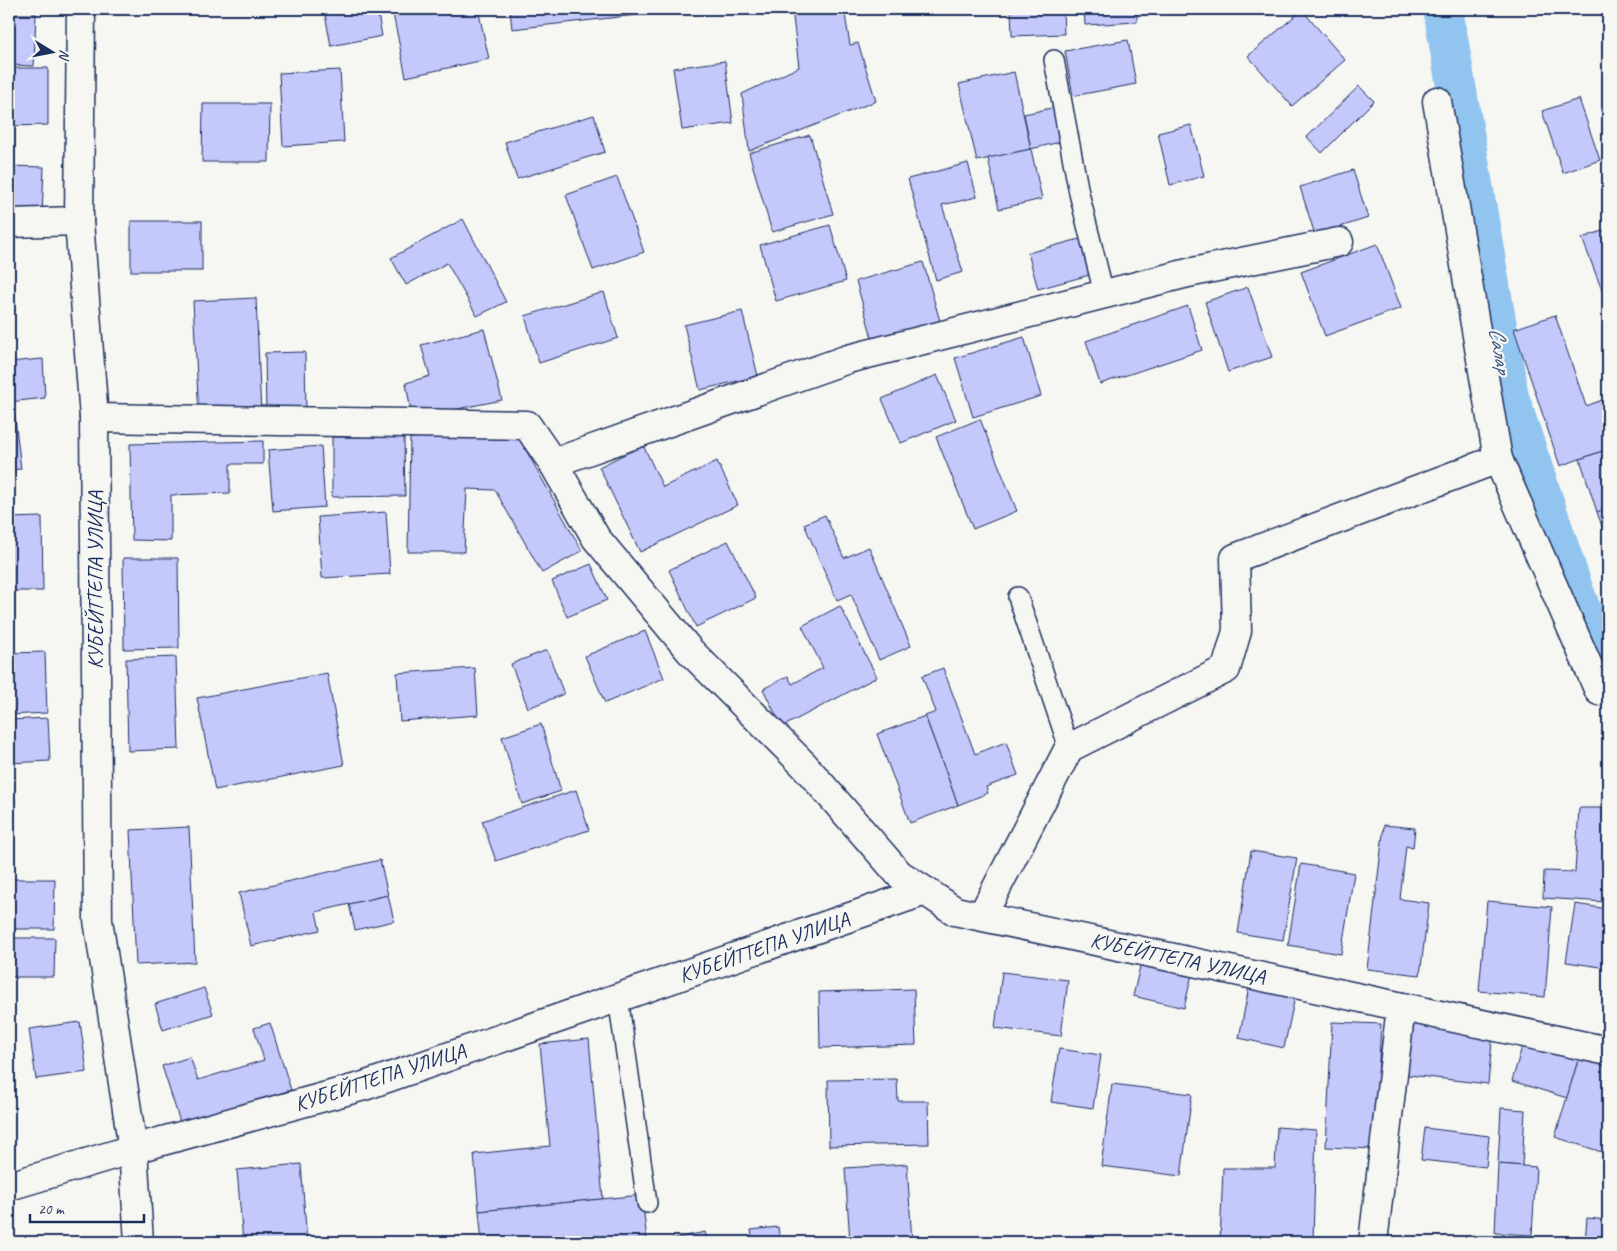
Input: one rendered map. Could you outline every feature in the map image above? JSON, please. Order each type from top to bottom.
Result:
[{"type":"street","name":"КУБЕЙТТЕПА УЛИЦА","points":[[81,9],[79,222],[94,418],[98,920],[133,1149],[138,1242]]},
{"type":"street","points":[[1437,101],[1498,459],[1604,688]]},
{"type":"street","points":[[9,223],[79,222]]},
{"type":"street","points":[[553,463],[848,359],[1188,273],[1339,242]]},
{"type":"street","points":[[94,418],[527,425],[553,463],[596,538],[690,651],[804,765],[899,874],[925,890]]},
{"type":"street","points":[[982,916],[1069,748],[1226,669],[1237,631],[1235,558],[1498,459]]},
{"type":"street","name":"КУБЕЙТТЕПА УЛИЦА","points":[[9,1186],[133,1149],[364,1086],[925,890],[955,910],[1608,1051]]},
{"type":"street","points":[[1374,1242],[1401,1006]]},
{"type":"lane","points":[[1054,60],[1079,193],[1104,294]]},
{"type":"lane","points":[[1018,597],[1069,748]]},
{"type":"lane","points":[[618,997],[647,1203]]},
{"type":"building","points":[[324,9],[377,9],[382,36],[331,46]]},
{"type":"building","points":[[392,9],[478,9],[489,59],[406,77]]},
{"type":"building","points":[[510,9],[655,9],[655,13],[512,29]]},
{"type":"building","points":[[792,9],[844,9],[850,45],[858,43],[876,101],[749,151],[742,94],[799,67]]},
{"type":"building","points":[[1011,9],[1063,9],[1064,34],[1012,36]]},
{"type":"building","points":[[1084,9],[1137,9],[1137,22],[1085,25]]},
{"type":"building","points":[[1598,9],[1608,9],[1608,28]]},
{"type":"building","points":[[1302,10],[1345,60],[1292,106],[1248,56]]},
{"type":"building","points":[[9,14],[36,14],[34,66],[9,65]]},
{"type":"building","points":[[1128,40],[1136,84],[1073,96],[1065,51]]},
{"type":"building","points":[[725,61],[733,123],[682,130],[673,68]]},
{"type":"building","points":[[9,68],[48,68],[48,125],[9,126]]},
{"type":"building","points":[[340,70],[344,142],[283,146],[279,73]]},
{"type":"building","points":[[1014,72],[1031,149],[977,161],[959,84]]},
{"type":"building","points":[[1359,86],[1374,101],[1322,153],[1307,137]]},
{"type":"building","points":[[1579,99],[1600,160],[1563,173],[1542,111]]},
{"type":"building","points":[[203,104],[270,104],[269,162],[202,162]]},
{"type":"building","points":[[1056,107],[1064,141],[1031,149],[1024,114]]},
{"type":"building","points":[[594,115],[605,152],[517,179],[505,142]]},
{"type":"building","points":[[1191,125],[1204,176],[1170,185],[1158,133]]},
{"type":"building","points":[[810,135],[833,214],[772,232],[749,153]]},
{"type":"building","points":[[1031,149],[1042,199],[999,209],[988,158]]},
{"type":"building","points":[[968,163],[977,197],[942,205],[963,272],[936,280],[908,179]]},
{"type":"building","points":[[9,166],[44,167],[42,216],[9,215]]},
{"type":"building","points":[[1353,170],[1368,218],[1315,235],[1300,187]]},
{"type":"building","points":[[617,177],[644,252],[593,270],[566,195]]},
{"type":"building","points":[[463,219],[506,302],[477,316],[447,263],[406,285],[391,258]]},
{"type":"building","points":[[131,221],[202,221],[202,271],[131,271]]},
{"type":"building","points":[[830,225],[846,281],[776,301],[760,245]]},
{"type":"building","points":[[1608,229],[1608,306],[1582,238]]},
{"type":"building","points":[[1083,238],[1093,274],[1038,289],[1028,253]]},
{"type":"building","points":[[1377,244],[1401,308],[1325,336],[1301,272]]},
{"type":"building","points":[[923,262],[940,321],[873,341],[856,281]]},
{"type":"building","points":[[1248,287],[1272,357],[1228,372],[1205,302]]},
{"type":"building","points":[[604,292],[618,338],[539,363],[525,316]]},
{"type":"building","points":[[256,298],[261,414],[199,417],[193,301]]},
{"type":"building","points":[[1188,306],[1202,350],[1100,384],[1086,341]]},
{"type":"building","points":[[742,311],[758,376],[700,390],[684,325]]},
{"type":"building","points":[[1555,315],[1586,406],[1608,398],[1608,449],[1560,466],[1514,329]]},
{"type":"building","points":[[484,329],[502,400],[412,418],[406,383],[430,376],[421,345]]},
{"type":"building","points":[[1024,337],[1041,396],[973,417],[955,358]]},
{"type":"building","points":[[305,352],[306,413],[266,414],[265,353]]},
{"type":"building","points":[[43,359],[45,398],[9,402],[9,362]]},
{"type":"building","points":[[937,375],[956,420],[901,443],[882,399]]},
{"type":"building","points":[[9,410],[14,410],[21,469],[9,470]]},
{"type":"building","points":[[980,419],[1017,511],[973,529],[936,437]]},
{"type":"building","points":[[517,434],[582,551],[542,573],[495,490],[467,489],[464,552],[408,552],[410,438]]},
{"type":"building","points":[[332,437],[404,437],[405,496],[332,497]]},
{"type":"building","points":[[263,441],[263,464],[230,464],[230,493],[171,495],[171,541],[132,540],[130,444]]},
{"type":"building","points":[[643,445],[663,487],[717,461],[738,505],[640,552],[599,467]]},
{"type":"building","points":[[321,446],[325,507],[273,511],[268,450]]},
{"type":"building","points":[[1608,449],[1608,508],[1597,512],[1580,459]]},
{"type":"building","points":[[1608,508],[1608,543],[1597,512]]},
{"type":"building","points":[[386,512],[390,574],[322,578],[318,517]]},
{"type":"building","points":[[825,515],[844,558],[869,547],[911,646],[879,660],[851,594],[837,600],[804,524]]},
{"type":"building","points":[[42,517],[43,591],[9,591],[9,518]]},
{"type":"building","points":[[728,541],[756,598],[696,627],[669,570]]},
{"type":"building","points":[[123,558],[178,558],[179,648],[124,649]]},
{"type":"building","points":[[591,564],[607,600],[567,617],[552,581]]},
{"type":"building","points":[[840,606],[877,677],[782,727],[763,689],[788,676],[792,684],[823,668],[802,626]]},
{"type":"building","points":[[645,631],[664,678],[605,703],[585,656]]},
{"type":"building","points":[[547,650],[564,694],[528,708],[511,664]]},
{"type":"building","points":[[45,652],[47,713],[9,715],[9,653]]},
{"type":"building","points":[[176,657],[179,749],[128,751],[126,659]]},
{"type":"building","points":[[475,668],[478,715],[400,721],[397,673]]},
{"type":"building","points":[[943,668],[975,754],[1006,742],[1018,775],[986,787],[988,793],[958,805],[925,716],[936,712],[922,676]]},
{"type":"building","points":[[327,673],[344,765],[215,790],[197,698]]},
{"type":"building","points":[[925,716],[958,805],[910,823],[877,734]]},
{"type":"building","points":[[48,718],[50,761],[9,763],[9,720]]},
{"type":"building","points":[[541,724],[561,791],[522,804],[502,737]]},
{"type":"building","points":[[576,790],[589,830],[496,861],[482,821]]},
{"type":"building","points":[[9,799],[15,799],[14,871],[9,871]]},
{"type":"building","points":[[1579,808],[1608,808],[1608,858],[1605,902],[1543,898],[1544,871],[1575,872]]},
{"type":"building","points":[[1384,825],[1415,828],[1413,848],[1406,846],[1400,899],[1429,903],[1420,975],[1367,969]]},
{"type":"building","points":[[189,827],[195,962],[136,965],[130,830]]},
{"type":"building","points":[[1251,851],[1297,858],[1283,940],[1238,933]]},
{"type":"building","points":[[380,860],[388,895],[316,912],[320,930],[251,946],[239,893]]},
{"type":"building","points":[[1301,864],[1354,873],[1341,954],[1288,945]]},
{"type":"building","points":[[9,879],[55,879],[54,929],[9,929]]},
{"type":"building","points":[[388,895],[394,921],[355,930],[349,904]]},
{"type":"building","points":[[1487,901],[1552,907],[1545,997],[1479,991]]},
{"type":"building","points":[[1575,904],[1608,909],[1608,968],[1566,962]]},
{"type":"building","points":[[9,938],[55,938],[54,977],[9,977]]},
{"type":"building","points":[[1142,958],[1193,970],[1184,1008],[1133,996]]},
{"type":"building","points":[[1002,972],[1068,980],[1061,1036],[995,1028]]},
{"type":"building","points":[[1249,987],[1295,997],[1284,1048],[1239,1038]]},
{"type":"building","points":[[204,988],[213,1014],[163,1030],[155,1004]]},
{"type":"building","points":[[914,989],[916,1045],[820,1048],[819,992]]},
{"type":"building","points":[[80,1022],[87,1072],[36,1079],[29,1029]]},
{"type":"building","points":[[1332,1022],[1381,1024],[1374,1149],[1326,1147]]},
{"type":"building","points":[[1406,1022],[1493,1032],[1488,1084],[1400,1074]]},
{"type":"building","points":[[270,1023],[291,1090],[181,1125],[162,1066],[190,1057],[198,1080],[264,1060],[254,1028]]},
{"type":"building","points":[[589,1039],[603,1199],[479,1211],[474,1154],[550,1146],[540,1044]]},
{"type":"building","points":[[1524,1040],[1579,1057],[1567,1098],[1512,1081]]},
{"type":"building","points":[[1059,1049],[1101,1055],[1093,1108],[1051,1102]]},
{"type":"building","points":[[1579,1057],[1608,1065],[1608,1154],[1555,1137]]},
{"type":"building","points":[[897,1079],[898,1101],[928,1101],[929,1144],[829,1146],[828,1080]]},
{"type":"building","points":[[1112,1084],[1192,1094],[1181,1176],[1101,1166]]},
{"type":"building","points":[[1501,1108],[1525,1110],[1522,1166],[1498,1164]]},
{"type":"building","points":[[1277,1127],[1316,1130],[1313,1242],[1220,1242],[1223,1168],[1275,1168]]},
{"type":"building","points":[[1425,1128],[1489,1136],[1486,1167],[1421,1160]]},
{"type":"building","points":[[301,1164],[307,1242],[243,1242],[237,1170]]},
{"type":"building","points":[[907,1164],[912,1242],[850,1242],[845,1168]]},
{"type":"building","points":[[1498,1164],[1536,1167],[1532,1235],[1495,1233]]},
{"type":"building","points":[[642,1195],[647,1242],[556,1242],[556,1240],[482,1242],[479,1211]]},
{"type":"building","points":[[1587,1218],[1608,1220],[1608,1242],[1585,1242]]},
{"type":"building","points":[[778,1227],[780,1242],[753,1242],[751,1230]]},
{"type":"building","points":[[705,1232],[708,1242],[668,1242],[668,1240]]},
{"type":"waterway","name":"Салар","points":[[1443,9],[1509,397],[1573,589],[1608,679]]}]
